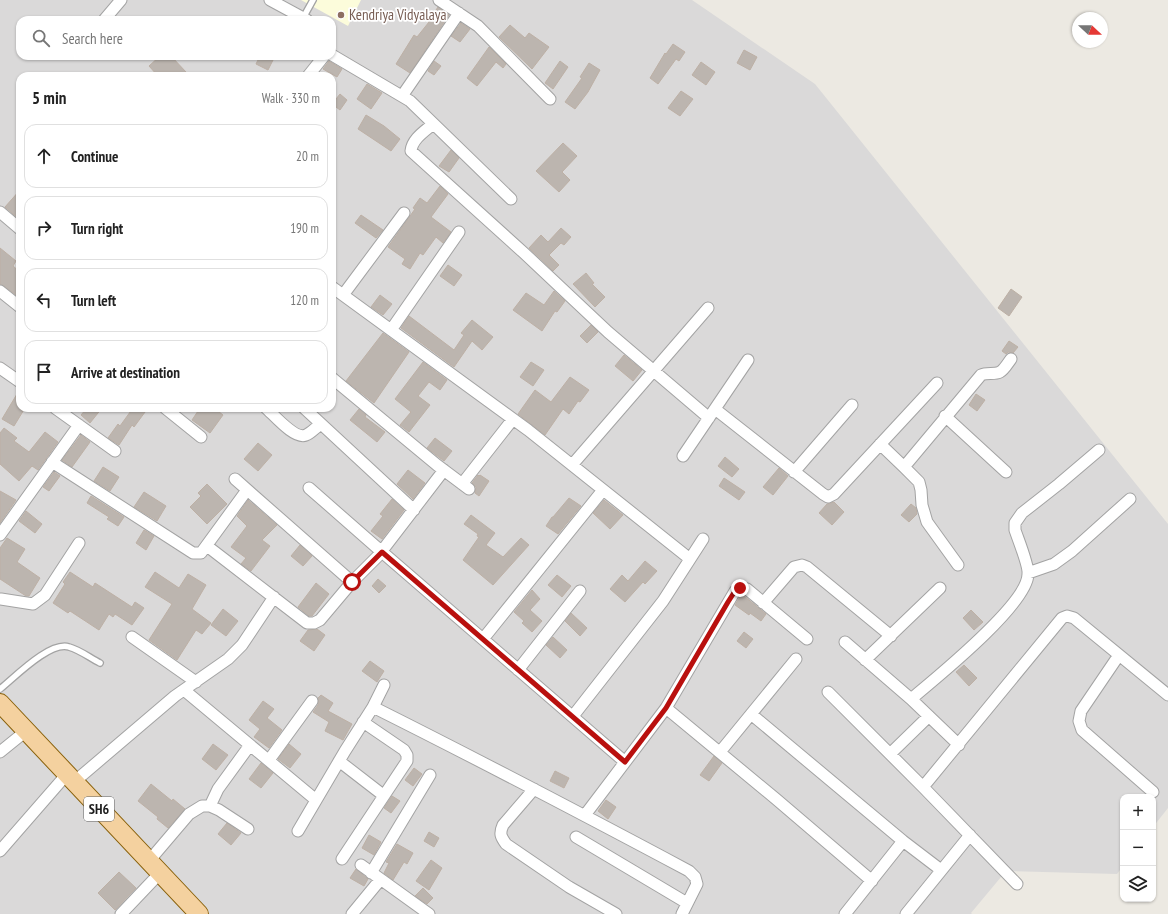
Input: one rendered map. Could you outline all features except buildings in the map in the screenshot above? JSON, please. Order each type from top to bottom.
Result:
[{"type":"main road","name":"SH6","points":[[0,703],[199,914]]},
{"type":"street","points":[[107,16],[121,0]]},
{"type":"street","points":[[270,0],[299,16]]},
{"type":"street","points":[[439,0],[478,26],[550,100]]},
{"type":"street","points":[[402,96],[459,13]]},
{"type":"street","points":[[336,56],[410,101],[512,199]]},
{"type":"street","points":[[311,72],[321,60]]},
{"type":"street","points":[[433,124],[416,140],[411,151],[524,253],[608,332],[654,371],[823,494],[828,496],[834,494],[937,383]]},
{"type":"street","points":[[0,212],[16,226]]},
{"type":"street","points":[[343,295],[404,213]]},
{"type":"street","points":[[391,330],[459,232]]},
{"type":"street","points":[[336,290],[513,419],[690,560]]},
{"type":"street","points":[[0,291],[16,304]]},
{"type":"street","points":[[572,465],[708,308]]},
{"type":"street","points":[[904,467],[945,416],[981,375],[1001,371],[1011,359]]},
{"type":"street","points":[[682,456],[748,360]]},
{"type":"street","points":[[0,368],[16,379]]},
{"type":"street","points":[[336,381],[466,487],[513,419]]},
{"type":"street","points":[[794,472],[852,405]]},
{"type":"street","points":[[61,412],[115,451]]},
{"type":"street","points":[[170,412],[201,437]]},
{"type":"street","points":[[270,412],[289,430],[299,436],[306,435],[321,424]]},
{"type":"street","points":[[308,412],[414,510]]},
{"type":"street","points":[[945,416],[1006,472]]},
{"type":"street","points":[[0,535],[79,425]]},
{"type":"street","points":[[880,444],[919,482],[922,505],[928,522],[958,565]]},
{"type":"street","points":[[911,699],[979,640],[1015,601],[1026,583],[1028,573],[1015,530],[1015,523],[1022,513],[1099,450]]},
{"type":"street","points":[[52,462],[193,553],[201,553],[248,490]]},
{"type":"street","points":[[207,546],[307,623],[314,623],[320,620],[352,582],[382,552],[444,470]]},
{"type":"street","points":[[235,479],[352,582]]},
{"type":"street","points":[[309,488],[625,762]]},
{"type":"street","points":[[483,640],[603,490]]},
{"type":"street","points":[[1028,573],[1054,564],[1072,551],[1130,499]]},
{"type":"street","points":[[573,716],[663,601],[703,539]]},
{"type":"street","points":[[0,600],[33,604],[46,595],[79,543]]},
{"type":"street","points":[[763,603],[794,567],[802,565],[807,567],[890,636]]},
{"type":"street","points":[[585,815],[666,708],[735,591],[740,588],[747,589],[807,639]]},
{"type":"street","points":[[866,660],[940,588]]},
{"type":"street","points":[[518,670],[580,591]]},
{"type":"street","points":[[0,851],[70,778],[184,690],[228,659],[242,645],[274,597]]},
{"type":"street","points":[[923,787],[1062,618],[1067,616],[1074,618],[1168,695]]},
{"type":"street","points":[[132,636],[196,682]]},
{"type":"street","points":[[845,642],[911,699],[958,745]]},
{"type":"street","points":[[1119,655],[1082,711],[1079,721],[1082,730],[1153,792]]},
{"type":"street","points":[[720,752],[796,659]]},
{"type":"street","points":[[298,832],[339,760],[373,707],[384,685]]},
{"type":"street","points":[[184,690],[316,800]]},
{"type":"street","points":[[828,692],[1017,884]]},
{"type":"street","points":[[269,760],[312,700]]},
{"type":"street","points":[[373,707],[585,815],[689,871],[695,878],[697,884],[682,914]]},
{"type":"street","points":[[666,708],[872,881]]},
{"type":"street","points":[[751,714],[903,841],[941,870]]},
{"type":"street","points":[[890,754],[929,716]]},
{"type":"street","points":[[342,859],[407,760],[407,754],[404,750],[363,722]]},
{"type":"street","points":[[0,752],[26,731]]},
{"type":"street","points":[[210,806],[218,789],[250,745]]},
{"type":"street","points":[[339,760],[383,795]]},
{"type":"street","points":[[352,914],[375,876],[430,775]]},
{"type":"street","points":[[534,789],[503,825],[500,832],[506,844],[569,887],[616,914]]},
{"type":"street","points":[[121,914],[189,814],[202,806],[210,806],[219,810],[248,829]]},
{"type":"street","points":[[906,914],[970,835]]},
{"type":"street","points":[[576,837],[687,903]]},
{"type":"street","points":[[845,914],[903,841]]},
{"type":"street","points":[[361,865],[429,914]]},
{"type":"lane","points":[[306,16],[313,0]]},
{"type":"lane","points":[[0,689],[43,654],[59,646],[69,646],[100,663]]},
{"type":"shaded area","points":[[0,0],[692,0],[815,84],[1168,524],[1168,808],[1156,823],[1156,794],[1120,794],[1120,870],[1117,874],[1006,871],[971,913],[972,914],[0,914]]},
{"type":"shaded area","name":"Kendriya Vidyalaya","points":[[301,0],[361,0],[348,26],[336,19],[336,16],[330,16]]},
{"type":"place","name":"Kendriya Vidyalaya","points":[[341,15]]},
{"type":"route","points":[[352,582],[382,552],[625,762],[666,708],[728,602],[735,591],[740,588]]}]
